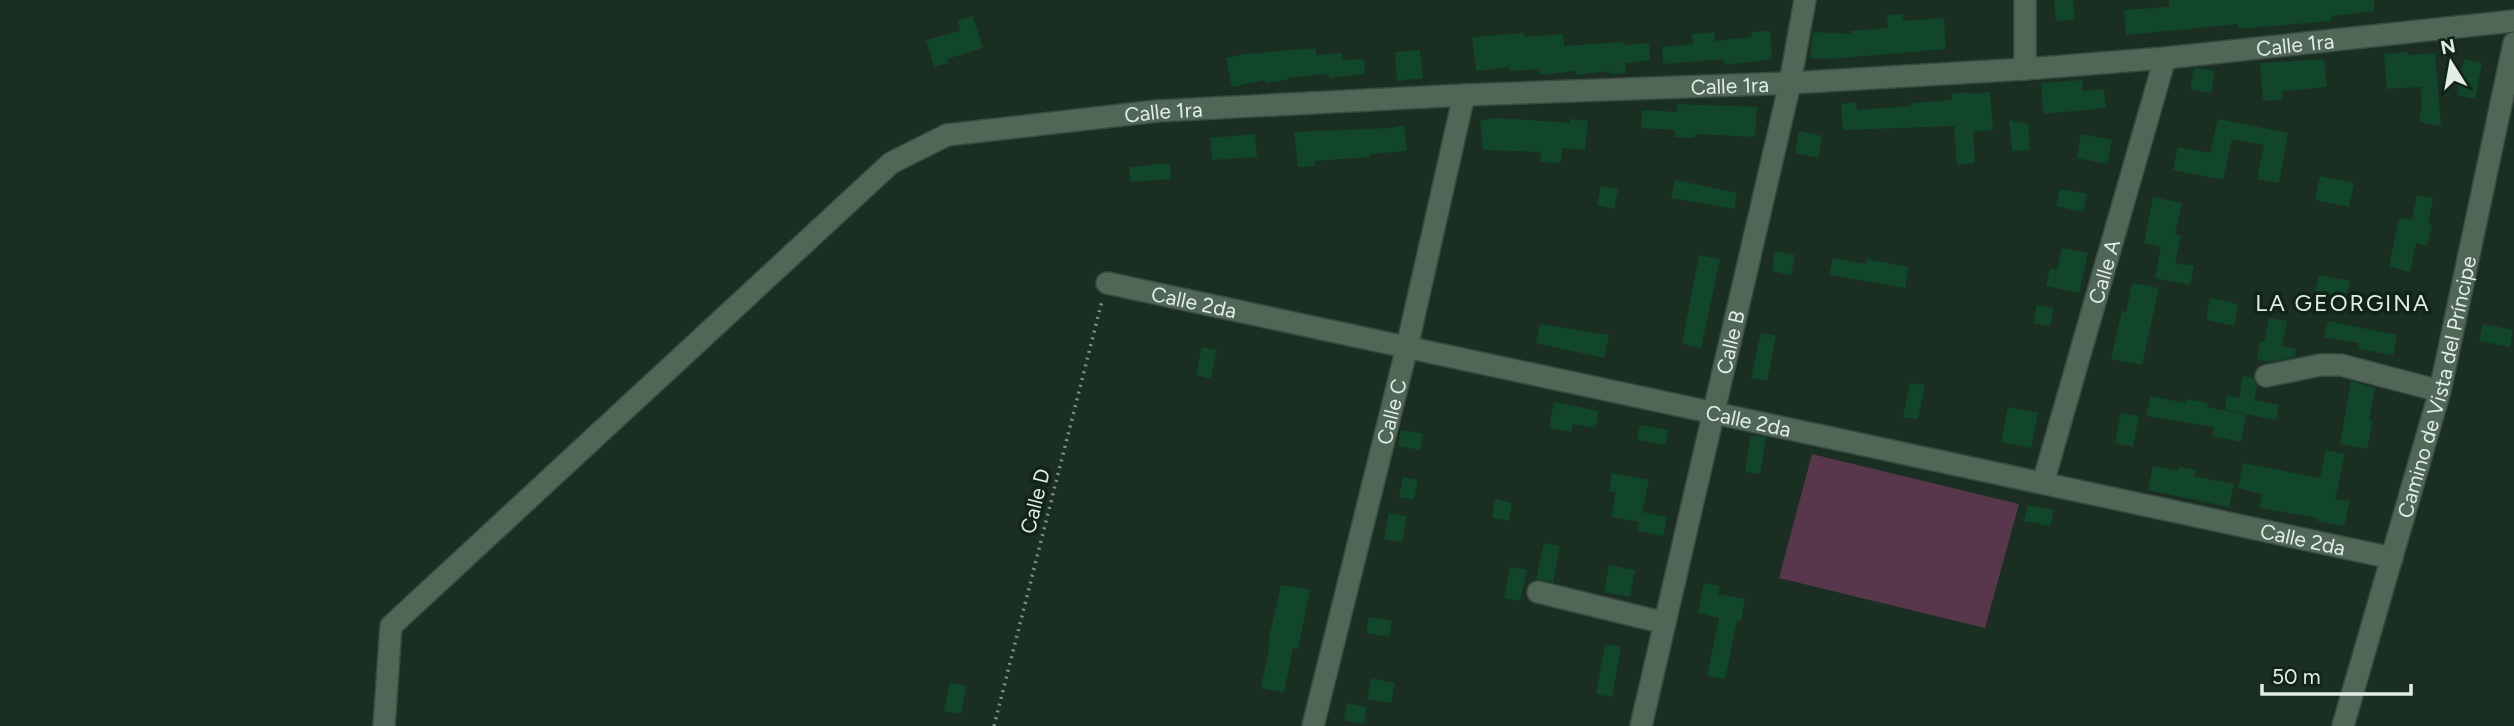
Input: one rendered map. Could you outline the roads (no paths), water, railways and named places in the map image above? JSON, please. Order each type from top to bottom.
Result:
[{"type":"street","name":"Calle B","points":[[1641,726],[1790,83],[1805,0]]},
{"type":"street","points":[[2025,0],[2025,69]]},
{"type":"street","name":"Calle 1ra","points":[[384,726],[391,626],[891,163],[947,135],[1157,111],[1464,95],[1790,83],[2025,69],[2165,58],[2514,21]]},
{"type":"street","name":"Camino de Vista del Príncipe","points":[[2343,726],[2440,391],[2514,43]]},
{"type":"street","name":"Calle A","points":[[2043,483],[2165,58]]},
{"type":"street","name":"Calle C","points":[[1313,726],[1407,346],[1464,95]]},
{"type":"street","name":"Calle 2da","points":[[1107,283],[2392,558]]},
{"type":"street","points":[[2266,376],[2320,365],[2341,365],[2440,391]]},
{"type":"street","points":[[1538,592],[1665,624]]},
{"type":"district","name":"LA GEORGINA","points":[[2343,303]]}]
